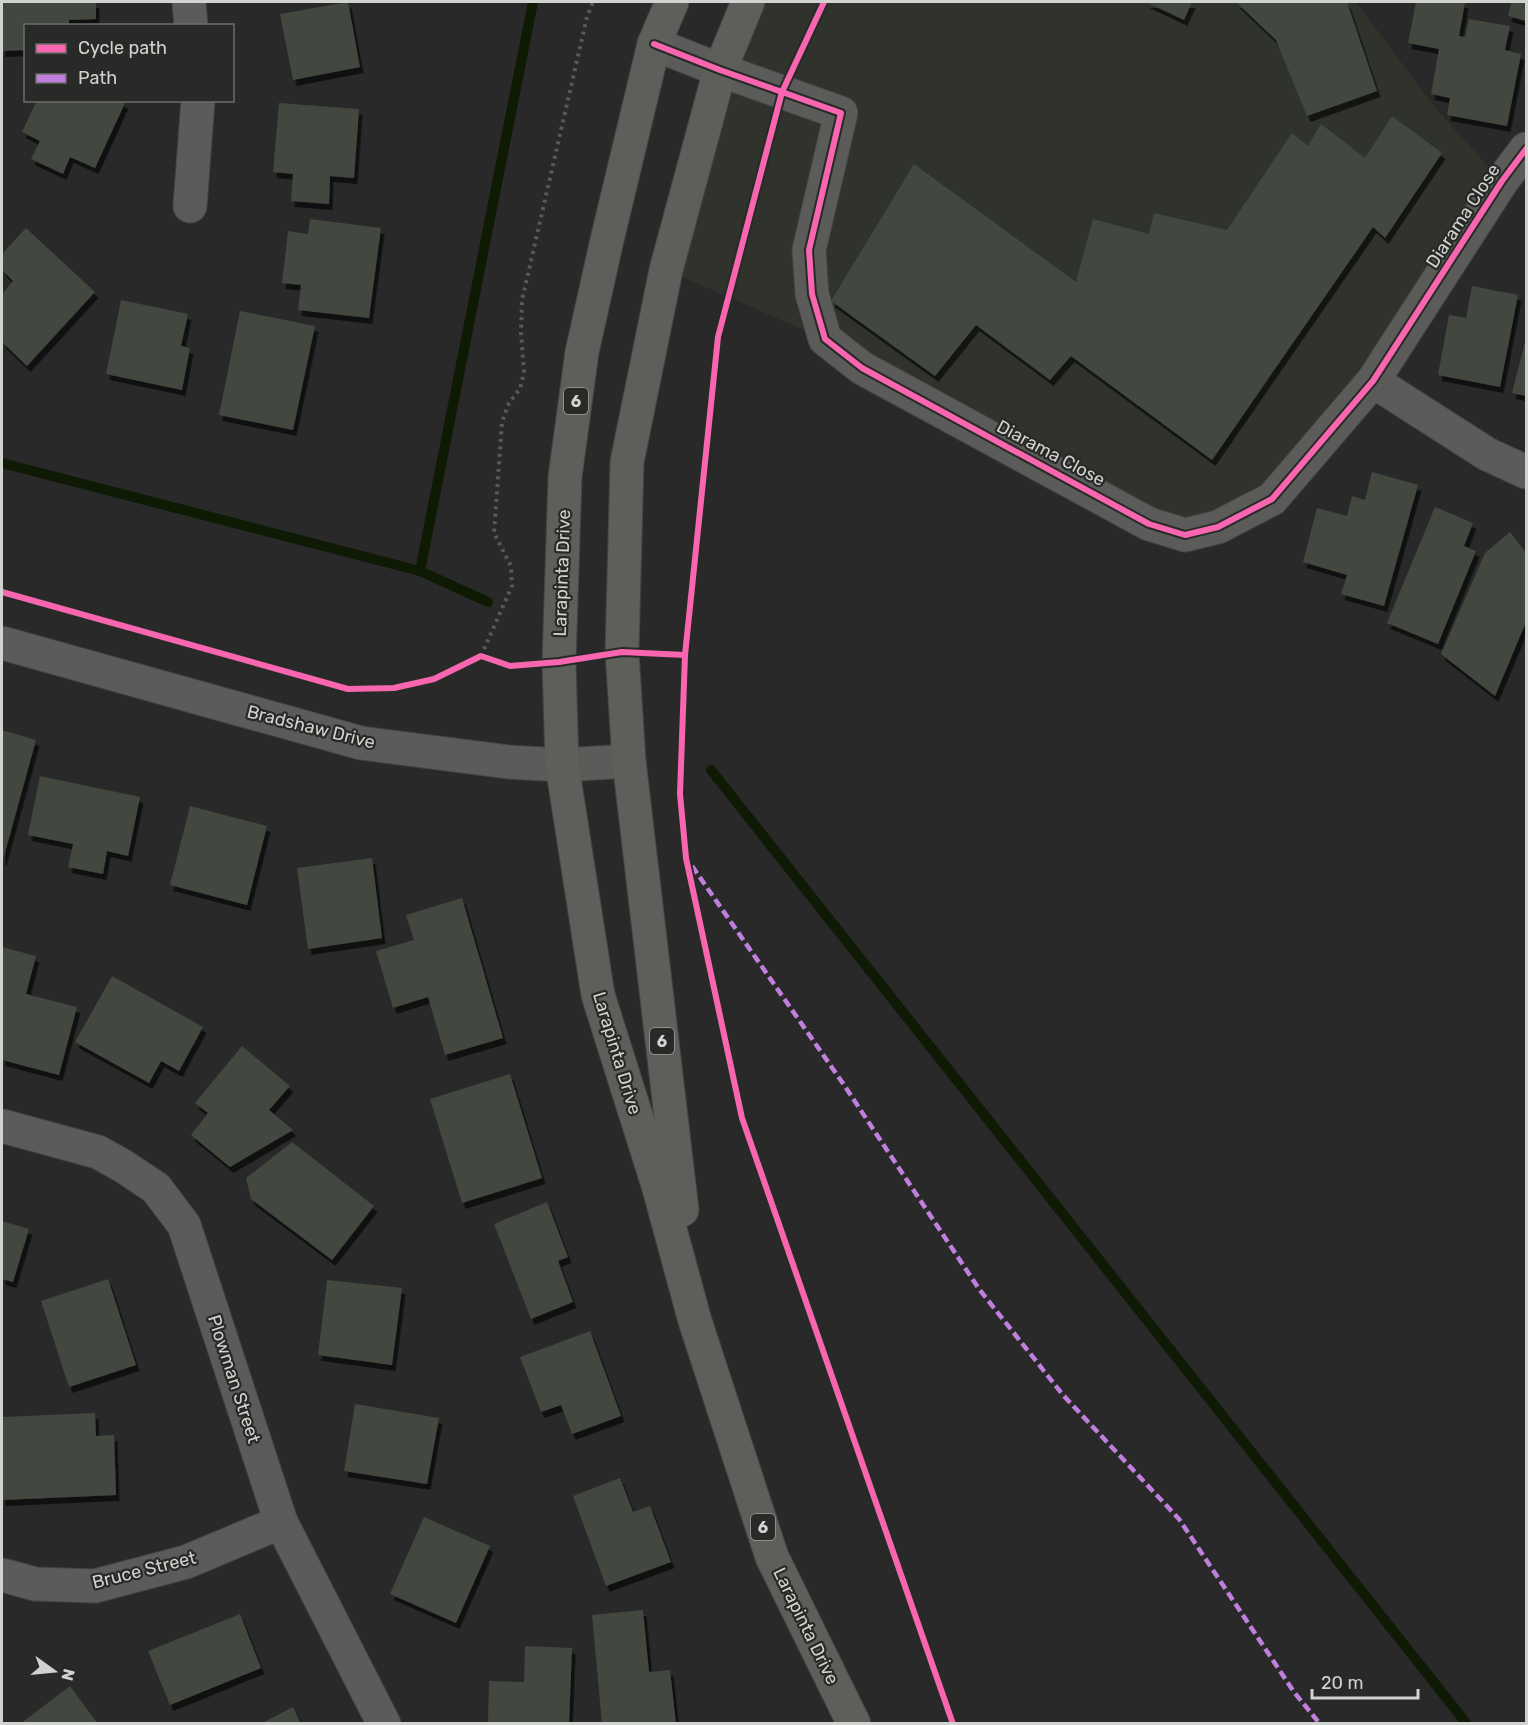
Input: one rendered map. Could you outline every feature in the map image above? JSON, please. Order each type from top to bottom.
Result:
[{"type":"main road","name":"Larapinta Drive","points":[[672,2],[654,44],[582,352],[565,477],[559,662],[562,765],[598,996],[658,1185],[695,1321],[772,1557],[854,1724]]},
{"type":"main road","name":"Larapinta Drive","points":[[695,1321],[628,761],[622,652],[627,462],[666,270],[720,70],[748,2]]},
{"type":"street","points":[[189,2],[191,24]]},
{"type":"street","name":"Diarama Close","points":[[654,44],[841,113],[809,250],[812,294],[825,339],[862,368],[1149,524],[1185,535],[1218,527],[1272,499],[1373,381],[1502,181],[1527,149]]},
{"type":"street","points":[[190,206],[198,102]]},
{"type":"street","points":[[1373,381],[1487,454],[1527,472]]},
{"type":"street","name":"Bradshaw Drive","points":[[2,644],[361,743],[508,762],[562,765],[628,761]]},
{"type":"street","name":"Plowman Street","points":[[2,1126],[98,1152],[156,1188],[184,1225],[281,1522],[384,1724]]},
{"type":"street","name":"Bruce Street","points":[[2,1575],[35,1584],[95,1586],[186,1562],[281,1522]]},
{"type":"path","points":[[471,661],[481,656],[512,586],[511,566],[494,532],[502,422],[509,403],[520,389],[524,372],[521,333],[522,300],[587,17],[593,2]]},
{"type":"path","points":[[481,656],[490,659]]},
{"type":"shaded area","points":[[748,2],[1356,2],[1437,110],[1502,181],[1272,499],[1185,535],[825,339],[666,270]]},
{"type":"building","points":[[2,2],[96,2],[96,19],[69,20],[69,24],[24,24],[24,50],[2,51]]},
{"type":"building","points":[[348,2],[360,67],[293,80],[280,14]]},
{"type":"building","points":[[1146,2],[1192,2],[1184,20]]},
{"type":"building","points":[[1236,2],[1347,2],[1377,91],[1307,116],[1276,40]]},
{"type":"building","points":[[1416,2],[1465,2],[1459,36],[1465,37],[1469,19],[1510,26],[1505,50],[1521,54],[1507,126],[1447,115],[1450,98],[1431,94],[1439,49],[1408,43]]},
{"type":"building","points":[[1506,2],[1526,2],[1526,21],[1508,16],[1511,3]]},
{"type":"building","points":[[36,102],[125,103],[95,168],[70,157],[63,174],[31,159],[40,141],[22,132]]},
{"type":"building","points":[[279,103],[359,109],[354,178],[330,176],[329,204],[291,201],[293,174],[273,172]]},
{"type":"building","points":[[1392,116],[1442,153],[1385,238],[1373,227],[1212,460],[1071,356],[1050,380],[976,325],[935,376],[831,301],[914,164],[1076,282],[1093,219],[1149,234],[1154,213],[1227,230],[1292,133],[1308,146],[1321,124],[1365,158]]},
{"type":"building","points":[[310,219],[381,228],[369,318],[298,310],[301,285],[282,283],[288,231],[308,234]]},
{"type":"building","points":[[26,228],[95,292],[27,366],[2,342],[2,294],[13,281],[2,270],[2,254]]},
{"type":"building","points":[[1472,286],[1518,295],[1500,387],[1438,375],[1449,315],[1466,318]]},
{"type":"building","points":[[121,300],[188,314],[181,346],[190,348],[182,390],[106,374]]},
{"type":"building","points":[[240,311],[315,326],[293,430],[219,415]]},
{"type":"building","points":[[1526,338],[1526,396],[1512,393]]},
{"type":"building","points":[[1372,472],[1418,485],[1384,606],[1341,594],[1347,575],[1303,562],[1317,508],[1347,516],[1352,496],[1365,500]]},
{"type":"building","points":[[1435,507],[1473,523],[1464,546],[1476,551],[1438,644],[1387,623]]},
{"type":"building","points":[[1510,532],[1526,553],[1526,622],[1495,696],[1441,654],[1485,553]]},
{"type":"building","points":[[2,730],[36,740],[3,860],[2,860]]},
{"type":"building","points":[[40,776],[140,797],[128,856],[107,851],[103,874],[68,867],[73,844],[28,835]]},
{"type":"building","points":[[190,806],[267,826],[247,905],[170,885]]},
{"type":"building","points":[[372,858],[382,938],[308,949],[297,868]]},
{"type":"building","points":[[462,898],[503,1038],[445,1055],[428,997],[393,1008],[376,951],[414,940],[406,915]]},
{"type":"building","points":[[2,947],[36,956],[26,994],[77,1007],[59,1075],[2,1060]]},
{"type":"building","points":[[112,976],[203,1027],[179,1071],[161,1061],[149,1083],[75,1042]]},
{"type":"building","points":[[242,1046],[290,1086],[269,1110],[293,1130],[230,1167],[191,1135],[208,1113],[195,1103]]},
{"type":"building","points":[[510,1074],[542,1178],[462,1203],[430,1099]]},
{"type":"building","points":[[292,1142],[374,1206],[332,1260],[251,1199],[246,1178]]},
{"type":"building","points":[[547,1202],[568,1257],[558,1261],[573,1302],[531,1319],[494,1224]]},
{"type":"building","points":[[2,1221],[29,1229],[13,1282],[2,1279]]},
{"type":"building","points":[[108,1279],[136,1365],[69,1387],[41,1301]]},
{"type":"building","points":[[327,1280],[402,1288],[392,1365],[318,1355]]},
{"type":"building","points":[[590,1331],[621,1416],[572,1434],[561,1405],[541,1412],[520,1357]]},
{"type":"building","points":[[355,1404],[439,1418],[427,1484],[344,1471]]},
{"type":"building","points":[[95,1413],[96,1436],[114,1435],[116,1495],[2,1500],[2,1417]]},
{"type":"building","points":[[620,1478],[633,1512],[650,1506],[671,1562],[606,1586],[573,1496]]},
{"type":"building","points":[[424,1517],[490,1546],[456,1623],[390,1594]]},
{"type":"building","points":[[643,1610],[649,1672],[670,1670],[676,1724],[602,1724],[592,1615]]},
{"type":"building","points":[[240,1614],[261,1668],[170,1705],[148,1651]]},
{"type":"building","points":[[525,1646],[572,1648],[569,1724],[488,1724],[489,1681],[524,1682]]},
{"type":"building","points":[[70,1686],[98,1724],[20,1724]]},
{"type":"building","points":[[293,1707],[301,1724],[260,1724]]},
{"type":"waterway","points":[[420,571],[533,2]]},
{"type":"waterway","points":[[2,463],[420,571],[488,602]]},
{"type":"waterway","points":[[711,770],[1467,1724]]},
{"type":"marked path","points":[[692,866],[842,1082],[979,1289],[1063,1395],[1179,1519],[1294,1692],[1320,1724]]},
{"type":"cycle path","points":[[824,2],[782,92],[718,337],[685,655],[680,794],[686,858],[742,1118],[953,1724]]},
{"type":"cycle path","points":[[654,44],[841,113],[809,250],[812,294],[825,339],[862,368],[1149,524],[1185,535],[1218,527],[1272,499],[1373,381],[1502,181],[1526,149]]},
{"type":"cycle path","points":[[2,592],[348,689],[394,688],[434,679],[481,656],[510,666],[559,662],[622,652],[685,655]]}]
